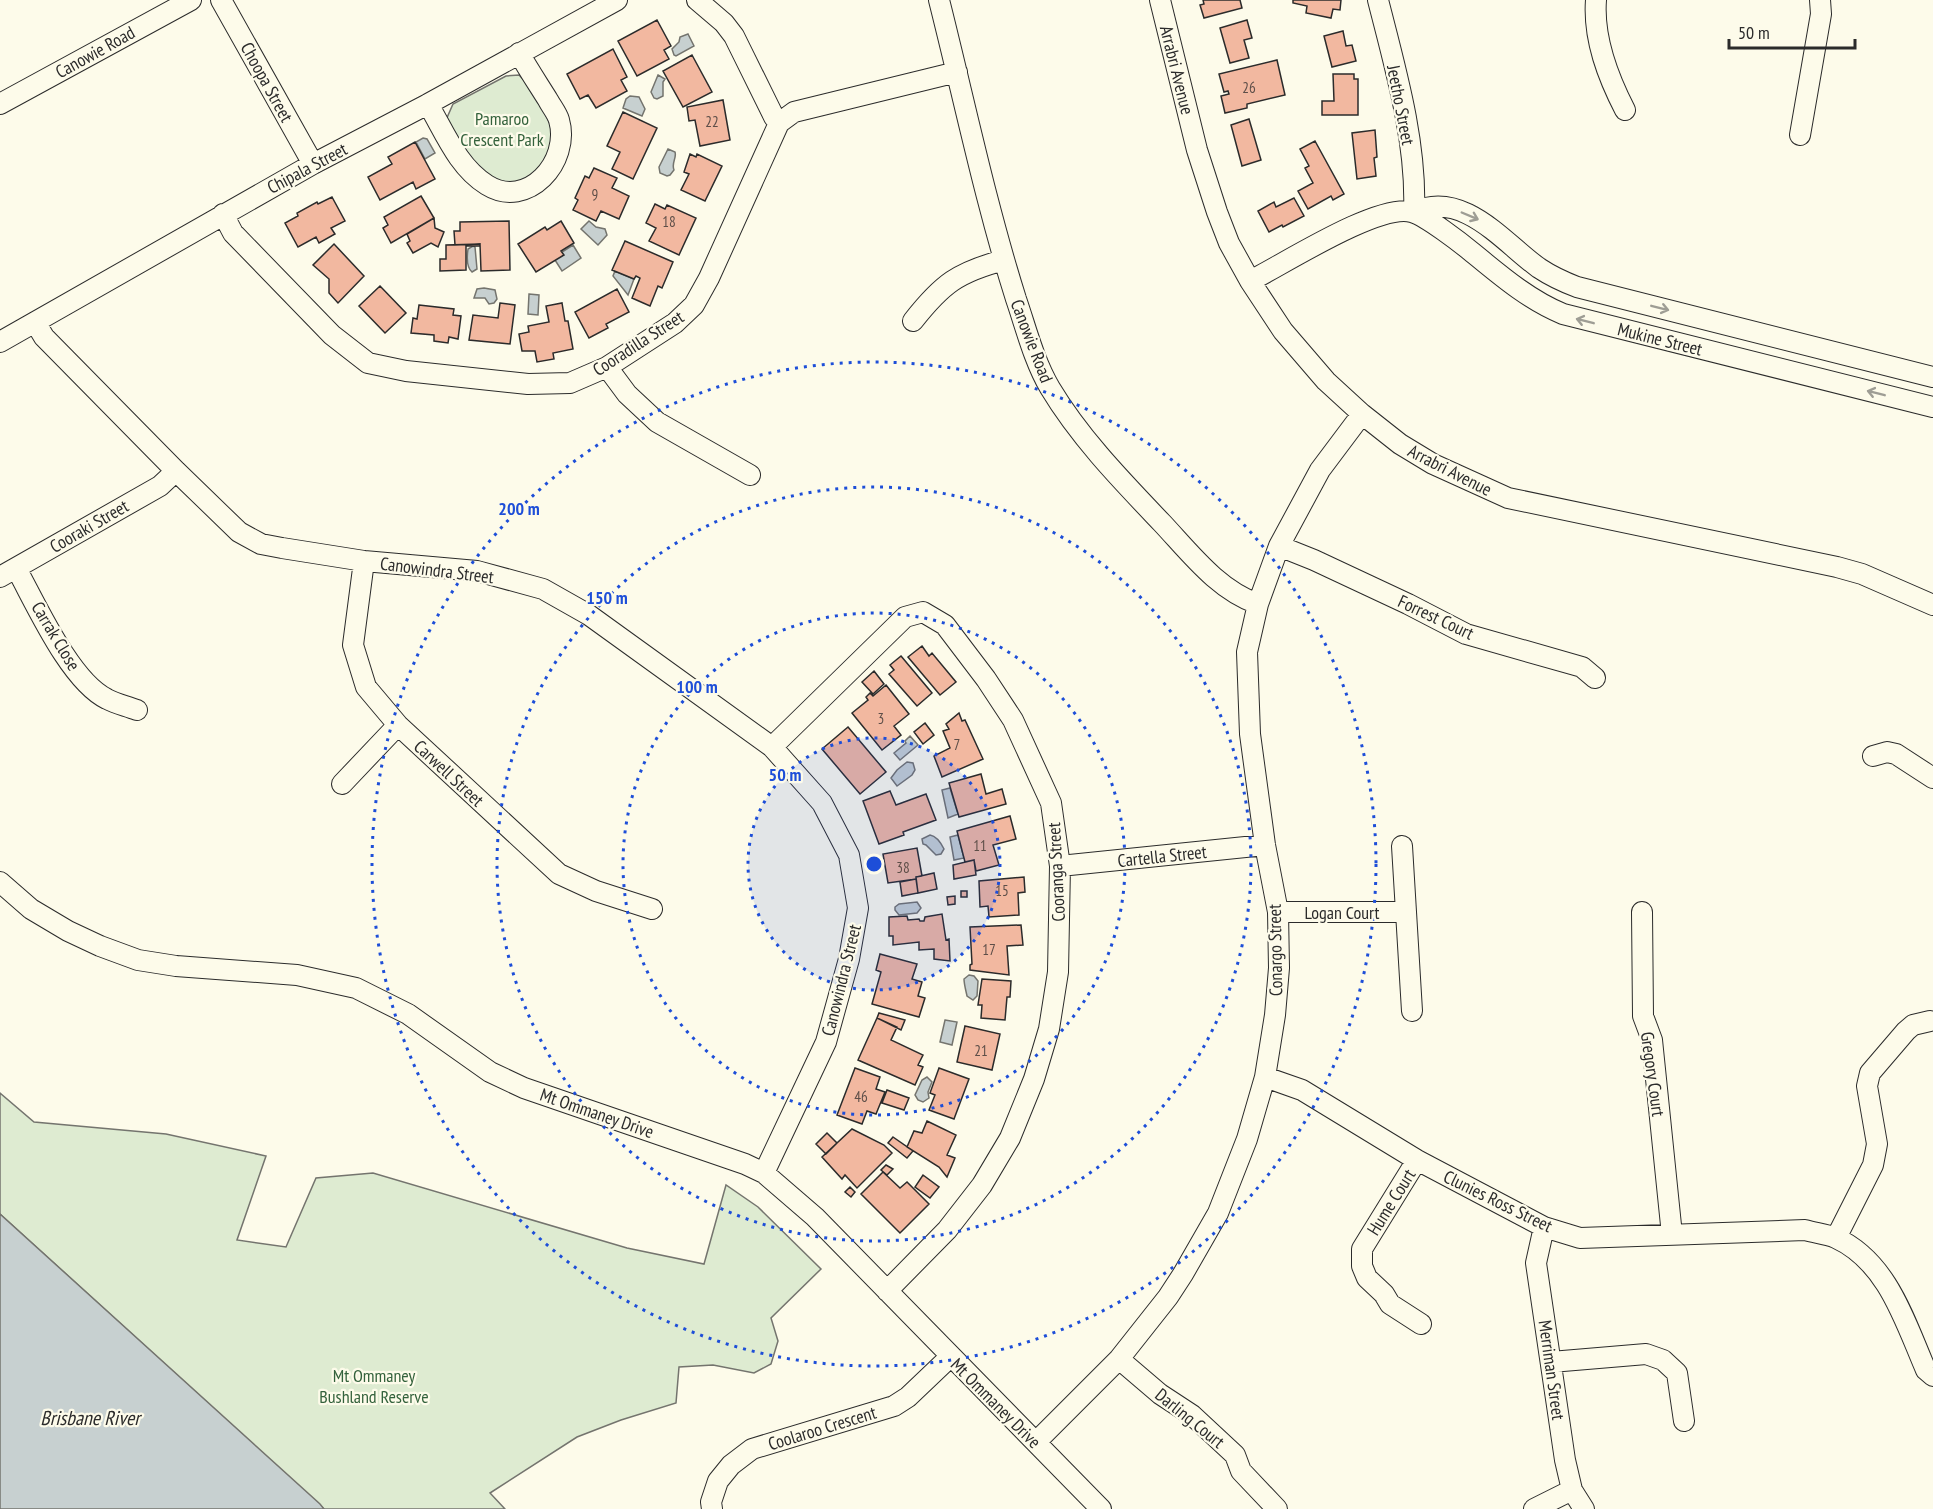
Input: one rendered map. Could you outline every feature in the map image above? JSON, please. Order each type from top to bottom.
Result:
[{"type":"street","name":"Canowie Road","points":[[0,104],[191,0]]},
{"type":"street","name":"Choopa Street","points":[[221,0],[313,164]]},
{"type":"street","name":"Chipala Street","points":[[0,342],[313,164],[428,105],[617,0]]},
{"type":"street","points":[[697,0],[724,23],[734,36],[774,117],[780,123],[794,112],[957,72]]},
{"type":"street","name":"Canowie Road","points":[[939,0],[1004,260],[1031,345],[1048,386],[1077,428],[1116,475],[1215,578],[1239,597],[1258,604]]},
{"type":"street","name":"Arrabri Avenue","points":[[1160,0],[1200,160],[1229,243],[1283,332],[1326,381],[1400,444],[1433,464],[1508,498],[1687,537],[1761,549],[1837,567],[1862,574],[1933,605]]},
{"type":"street","name":"Jeetho Street","points":[[1378,0],[1400,87],[1411,157],[1414,212]]},
{"type":"street","points":[[1596,0],[1601,50],[1611,83],[1625,110]]},
{"type":"street","points":[[1800,135],[1818,29],[1820,0]]},
{"type":"street","points":[[428,105],[460,160],[473,176],[490,187],[507,192],[523,189],[535,183],[551,171],[559,154],[561,137],[559,119],[519,53]]},
{"type":"street","name":"Cooradilla Street","points":[[224,214],[233,233],[332,335],[368,363],[406,371],[528,384],[570,383],[608,367],[675,323],[694,305],[709,278],[780,123]]},
{"type":"street","name":"Mukine Street","points":[[1250,281],[1362,221],[1389,213],[1414,212],[1425,208],[1441,207],[1475,217],[1492,228],[1539,268],[1577,287],[1933,377]]},
{"type":"street","name":"Mukine Street","points":[[1414,212],[1453,237],[1530,298],[1563,314],[1933,407]]},
{"type":"street","points":[[913,321],[928,301],[947,283],[975,267],[1004,260]]},
{"type":"street","name":"Canowindra Street","points":[[35,322],[44,337],[239,532],[261,544],[364,561],[477,571],[543,589],[589,615],[772,747],[822,803],[849,855],[858,908],[849,958],[826,1042],[764,1173]]},
{"type":"street","points":[[608,367],[627,394],[657,422],[750,476]]},
{"type":"street","name":"Conargo Street","points":[[1036,1442],[1119,1359],[1168,1297],[1218,1213],[1247,1139],[1265,1077],[1275,1015],[1279,968],[1278,912],[1265,845],[1250,734],[1247,652],[1258,604],[1279,546],[1320,470],[1362,414]]},
{"type":"street","name":"Cooraki Street","points":[[8,572],[160,486],[176,471]]},
{"type":"street","name":"Forrest Court","points":[[1279,546],[1398,599],[1466,634],[1582,667],[1595,678]]},
{"type":"street","name":"Carwell Street","points":[[364,561],[353,645],[366,687],[398,725],[559,874],[596,891],[652,909]]},
{"type":"street","name":"Carrak Close","points":[[8,572],[84,682],[105,699],[137,710]]},
{"type":"street","name":"Cooranga Street","points":[[772,747],[905,617],[923,612],[945,625],[986,679],[1013,720],[1051,803],[1060,866],[1058,972],[1049,1029],[1033,1083],[1010,1138],[982,1185],[947,1230],[887,1292]]},
{"type":"street","points":[[342,784],[398,725]]},
{"type":"street","points":[[1873,756],[1887,752],[1896,754],[1933,778]]},
{"type":"street","name":"Cartella Street","points":[[1060,866],[1265,845]]},
{"type":"street","name":"Logan Court","points":[[1402,846],[1412,1011]]},
{"type":"street","name":"Mt Ommaney Drive","points":[[0,882],[31,909],[68,931],[138,960],[176,966],[297,975],[356,988],[408,1014],[490,1072],[524,1088],[712,1151],[764,1173],[814,1217],[1101,1509]]},
{"type":"street","name":"Logan Court","points":[[1278,912],[1406,912]]},
{"type":"street","name":"Gregory Court","points":[[1642,912],[1643,1016],[1652,1040],[1672,1235]]},
{"type":"street","points":[[1836,1238],[1873,1165],[1877,1144],[1867,1086],[1870,1073],[1913,1024],[1930,1020]]},
{"type":"street","name":"Clunies Ross Street","points":[[1265,1077],[1302,1090],[1417,1160],[1544,1227],[1580,1238],[1805,1230],[1836,1238],[1863,1255],[1882,1278],[1894,1297],[1926,1370],[1933,1376]]},
{"type":"street","name":"Hume Court","points":[[1417,1160],[1362,1249],[1362,1266],[1367,1278],[1384,1294],[1390,1304],[1421,1324]]},
{"type":"street","name":"Merriman Street","points":[[1544,1227],[1536,1263],[1565,1460],[1572,1490],[1584,1509]]},
{"type":"street","points":[[1551,1362],[1646,1354],[1663,1360],[1677,1373],[1684,1421]]},
{"type":"street","name":"Coolaroo Crescent","points":[[712,1509],[711,1502],[718,1481],[730,1465],[752,1449],[894,1406],[908,1397],[950,1357]]},
{"type":"street","name":"Darling Court","points":[[1119,1359],[1160,1394],[1191,1415],[1235,1455],[1241,1471],[1277,1509]]},
{"type":"street","points":[[1534,1509],[1572,1490]]},
{"type":"green space","name":"Pamaroo Crescent Park","points":[[519,75],[543,109],[552,130],[554,147],[536,176],[508,185],[492,179],[464,153],[446,120],[453,104],[506,76]]},
{"type":"green space","name":"Mt Ommaney Bushland Reserve","points":[[0,1093],[34,1122],[166,1134],[266,1156],[237,1240],[286,1247],[316,1178],[373,1173],[627,1248],[704,1264],[726,1185],[758,1207],[821,1269],[771,1318],[778,1341],[771,1364],[754,1373],[713,1365],[679,1367],[676,1403],[577,1437],[490,1493],[505,1509],[324,1509],[0,1214]]},
{"type":"water","points":[[688,34],[694,46],[674,55],[672,49],[679,42],[680,37]]},
{"type":"water","points":[[658,75],[665,79],[663,96],[657,99],[651,92]]},
{"type":"water","points":[[630,96],[639,97],[645,109],[642,116],[623,108],[626,99]]},
{"type":"water","points":[[423,138],[427,139],[435,153],[425,159],[416,142]]},
{"type":"water","points":[[668,149],[675,154],[674,170],[667,176],[660,173],[659,167]]},
{"type":"water","points":[[589,221],[596,227],[605,229],[607,235],[598,245],[581,229]]},
{"type":"water","points":[[573,245],[581,258],[562,271],[555,260]]},
{"type":"water","points":[[473,246],[477,269],[472,272],[467,255],[468,249]]},
{"type":"water","points":[[615,271],[634,279],[628,295],[613,276]]},
{"type":"water","points":[[477,289],[495,290],[497,299],[494,303],[489,304],[485,298],[474,298]]},
{"type":"water","points":[[529,294],[539,295],[538,315],[528,314]]},
{"type":"water","points":[[910,736],[918,745],[900,760],[894,753],[906,743],[905,741]]},
{"type":"water","points":[[907,762],[913,763],[915,770],[897,786],[891,778]]},
{"type":"water","points":[[950,788],[958,814],[948,818],[942,790]]},
{"type":"water","points":[[930,835],[936,838],[943,847],[941,854],[936,855],[923,844],[922,839]]},
{"type":"water","points":[[958,835],[964,858],[954,860],[950,837]]},
{"type":"water","points":[[917,902],[921,908],[917,913],[899,915],[895,910],[899,904]]},
{"type":"water","points":[[969,975],[974,976],[978,981],[977,996],[973,1000],[967,996],[964,983],[964,979]]},
{"type":"water","points":[[945,1020],[957,1022],[952,1045],[940,1042]]},
{"type":"water","points":[[927,1077],[932,1082],[928,1092],[929,1098],[923,1102],[915,1095],[922,1080]]},
{"type":"water","name":"Brisbane River","points":[[0,1214],[320,1504],[324,1509],[0,1509]]},
{"type":"building","points":[[1203,0],[1240,0],[1242,8],[1204,18],[1200,5],[1204,4]]},
{"type":"building","points":[[1293,0],[1341,0],[1340,10],[1333,9],[1331,18],[1306,13],[1307,6],[1293,3]]},
{"type":"building","points":[[657,20],[671,46],[664,50],[669,59],[637,76],[618,41]]},
{"type":"building","points":[[1247,20],[1252,38],[1244,40],[1249,58],[1230,63],[1220,28]]},
{"type":"building","points":[[1343,31],[1346,46],[1352,45],[1356,61],[1332,67],[1324,36]]},
{"type":"building","points":[[613,49],[627,77],[621,80],[627,91],[596,108],[588,95],[580,99],[567,74]]},
{"type":"building","points":[[692,55],[712,92],[683,107],[663,71]]},
{"type":"building","points":[[1277,60],[1285,95],[1247,104],[1247,108],[1225,113],[1221,96],[1229,94],[1228,91],[1224,92],[1219,74]]},
{"type":"building","points":[[1333,74],[1354,74],[1354,79],[1358,79],[1358,115],[1322,115],[1322,101],[1334,101]]},
{"type":"building","points":[[723,100],[730,140],[700,146],[695,120],[689,121],[687,107]]},
{"type":"building","points":[[623,112],[657,128],[633,179],[612,169],[620,152],[607,146]]},
{"type":"building","points":[[1249,119],[1261,160],[1242,166],[1231,125]]},
{"type":"building","points":[[1375,130],[1376,176],[1357,179],[1352,133]]},
{"type":"building","points":[[1315,141],[1344,194],[1333,200],[1331,196],[1308,209],[1298,191],[1313,183],[1305,168],[1309,166],[1300,149]]},
{"type":"building","points":[[415,142],[435,179],[416,189],[413,182],[380,200],[368,177],[392,164],[388,157]]},
{"type":"building","points":[[690,154],[696,157],[697,154],[722,166],[705,201],[681,190],[689,174],[684,172]]},
{"type":"building","points":[[594,168],[617,178],[612,188],[629,196],[619,219],[601,211],[596,221],[573,210],[578,200],[575,198],[585,176],[589,178]]},
{"type":"building","points":[[421,196],[434,218],[391,243],[383,228],[388,225],[384,217]]},
{"type":"building","points":[[332,197],[345,221],[331,228],[335,234],[319,243],[316,237],[298,247],[285,223],[298,216],[297,213]]},
{"type":"building","points":[[1294,198],[1304,216],[1269,232],[1258,211],[1274,202],[1276,207]]},
{"type":"building","points":[[655,204],[665,209],[667,205],[696,218],[679,255],[649,241],[656,228],[646,223]]},
{"type":"building","points":[[434,218],[435,228],[444,232],[438,247],[431,243],[413,253],[407,243],[410,241],[407,234]]},
{"type":"building","points":[[509,221],[510,270],[481,271],[480,244],[455,245],[454,231],[460,231],[460,222]]},
{"type":"building","points":[[561,221],[574,243],[561,251],[564,255],[536,272],[518,244],[545,227],[547,230]]},
{"type":"building","points":[[625,241],[673,262],[662,288],[658,286],[650,306],[632,298],[640,278],[636,276],[634,279],[612,270]]},
{"type":"building","points":[[334,244],[364,276],[338,303],[329,293],[329,279],[313,265]]},
{"type":"building","points":[[480,244],[480,246],[466,246],[466,270],[440,271],[440,259],[446,259],[446,245]]},
{"type":"building","points":[[380,286],[406,313],[385,333],[359,306]]},
{"type":"building","points":[[617,289],[629,312],[606,324],[608,328],[589,338],[575,312]]},
{"type":"building","points":[[500,303],[515,305],[510,344],[469,340],[473,315],[498,318]]},
{"type":"building","points":[[562,303],[573,349],[553,353],[554,359],[537,362],[535,351],[522,351],[519,334],[529,332],[528,326],[549,322],[546,306]]},
{"type":"building","points":[[419,305],[454,309],[453,315],[461,316],[458,339],[449,337],[448,343],[434,341],[434,335],[411,333],[413,318],[417,319]]},
{"type":"building","points":[[922,646],[929,656],[932,653],[956,682],[940,695],[908,657]]},
{"type":"building","points":[[901,656],[932,693],[917,706],[889,674],[894,670],[890,665]]},
{"type":"building","points":[[874,671],[884,684],[873,694],[862,682]]},
{"type":"building","points":[[886,685],[909,714],[894,726],[901,735],[882,750],[852,713],[868,700],[866,697],[870,693],[873,696]]},
{"type":"building","points":[[959,713],[962,721],[965,720],[983,759],[942,777],[934,756],[950,748],[943,731],[949,729],[946,724]]},
{"type":"building","points":[[925,723],[934,735],[923,744],[914,732]]},
{"type":"building","points":[[848,727],[886,772],[860,794],[822,749]]},
{"type":"building","points":[[981,774],[986,794],[1002,789],[1006,804],[959,817],[949,783]]},
{"type":"building","points":[[890,791],[896,805],[926,794],[936,820],[879,844],[863,801]]},
{"type":"building","points":[[1010,816],[1016,839],[993,845],[999,865],[976,871],[974,860],[965,862],[957,831]]},
{"type":"building","points":[[917,848],[922,876],[888,883],[883,854]]},
{"type":"building","points":[[974,860],[976,875],[954,879],[953,865]]},
{"type":"building","points":[[934,873],[937,889],[918,893],[916,877]]},
{"type":"building","points":[[1024,877],[1025,892],[1018,893],[1019,915],[989,917],[988,906],[980,907],[979,881]]},
{"type":"building","points":[[916,879],[918,893],[902,896],[900,882]]},
{"type":"building","points":[[961,891],[967,891],[967,897],[961,897]]},
{"type":"building","points":[[955,896],[955,904],[948,905],[947,897]]},
{"type":"building","points":[[942,914],[946,940],[949,939],[950,961],[934,959],[934,949],[919,950],[919,942],[893,945],[893,936],[889,936],[889,917],[907,916],[908,920],[924,921],[925,917]]},
{"type":"building","points":[[1021,925],[1023,945],[1007,946],[1009,975],[970,970],[972,964],[970,927]]},
{"type":"building","points":[[880,954],[917,964],[912,979],[922,982],[918,996],[925,998],[919,1017],[872,1004],[881,972],[876,970]]},
{"type":"building","points":[[982,979],[1011,981],[1005,1020],[981,1018],[982,1005],[978,1005]]},
{"type":"building","points":[[879,1013],[905,1020],[901,1030],[877,1018]]},
{"type":"building","points":[[877,1018],[897,1027],[891,1040],[923,1055],[918,1065],[923,1067],[915,1085],[858,1060]]},
{"type":"building","points":[[965,1026],[1000,1034],[992,1070],[957,1062]]},
{"type":"building","points":[[855,1068],[880,1077],[876,1089],[885,1092],[876,1114],[867,1111],[862,1124],[837,1115]]},
{"type":"building","points":[[939,1068],[969,1079],[954,1119],[929,1110],[935,1095],[930,1093]]},
{"type":"building","points":[[887,1090],[909,1098],[904,1110],[882,1103]]},
{"type":"building","points":[[927,1121],[956,1135],[947,1155],[955,1158],[947,1177],[939,1167],[907,1147],[914,1131],[922,1133]]},
{"type":"building","points":[[852,1129],[884,1145],[892,1153],[857,1188],[845,1175],[842,1179],[822,1157]]},
{"type":"building","points":[[827,1133],[837,1143],[826,1154],[816,1144]]},
{"type":"building","points":[[893,1137],[913,1151],[907,1158],[888,1143]]},
{"type":"building","points":[[886,1165],[893,1169],[887,1175],[881,1170]]},
{"type":"building","points":[[883,1172],[900,1188],[907,1182],[929,1204],[900,1233],[861,1194]]},
{"type":"building","points":[[923,1175],[939,1187],[930,1198],[915,1187]]},
{"type":"building","points":[[850,1187],[855,1192],[851,1197],[845,1192]]}]
